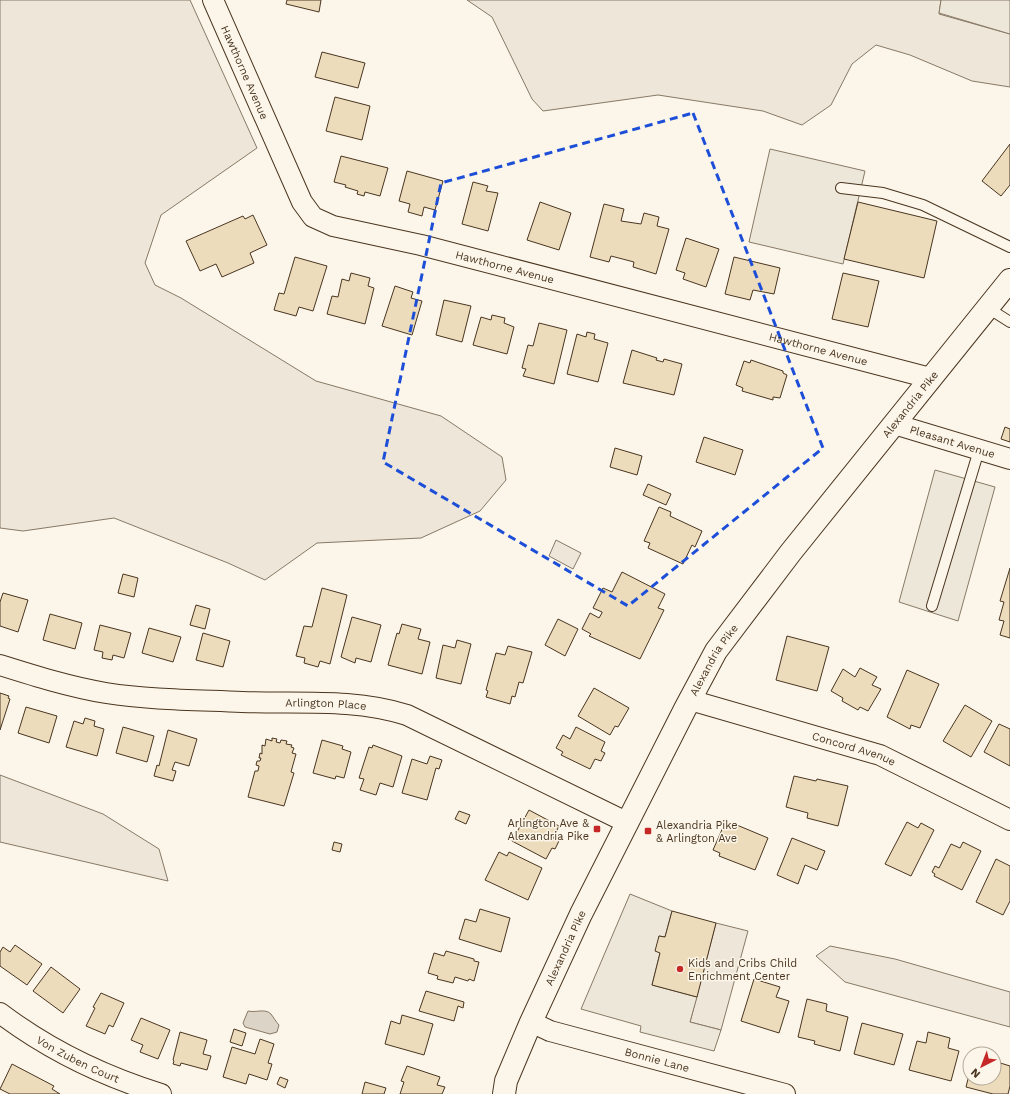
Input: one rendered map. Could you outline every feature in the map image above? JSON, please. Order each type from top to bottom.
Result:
[{"type":"main road","name":"Alexandria Pike","points":[[504,1094],[506,1081],[531,1022],[581,914],[716,651],[736,622],[1010,280]]},
{"type":"street","name":"Hawthorne Avenue","points":[[213,0],[292,182],[302,202],[313,217],[332,226],[420,244],[930,378]]},
{"type":"street","name":"Pleasant Avenue","points":[[894,424],[1010,459]]},
{"type":"street","name":"Arlington Place","points":[[0,665],[75,687],[107,693],[241,702],[359,704],[384,708],[407,715],[628,823]]},
{"type":"street","name":"Concord Avenue","points":[[690,700],[880,756],[1010,820]]},
{"type":"street","name":"Von Zuben Court","points":[[0,1013],[51,1047],[90,1068],[161,1094]]},
{"type":"street","name":"Bonnie Lane","points":[[531,1022],[550,1030],[785,1094]]},
{"type":"lane","points":[[842,188],[883,193],[923,205],[1010,247]]},
{"type":"lane","points":[[988,308],[1010,322]]},
{"type":"lane","points":[[932,606],[979,450]]},
{"type":"highlighted area","points":[[693,113],[823,448],[628,606],[383,462],[441,183]]},
{"type":"shaded area","points":[[0,0],[190,0],[257,148],[161,215],[145,263],[155,285],[181,298],[316,381],[441,416],[502,457],[506,480],[480,511],[421,538],[317,543],[265,580],[228,563],[114,518],[23,531],[0,528]]},
{"type":"shaded area","points":[[467,0],[941,0],[939,14],[1010,34],[1010,87],[972,81],[910,55],[876,45],[852,64],[831,105],[802,125],[763,111],[658,95],[543,111],[532,99],[492,17]]},
{"type":"shaded area","points":[[941,0],[1010,0],[1010,34],[939,13]]},
{"type":"shaded area","points":[[770,149],[865,171],[843,264],[749,242]]},
{"type":"shaded area","points":[[935,470],[995,487],[958,621],[899,602]]},
{"type":"shaded area","points":[[556,540],[581,553],[573,569],[549,556]]},
{"type":"shaded area","points":[[0,775],[103,814],[159,849],[168,881],[0,842]]},
{"type":"shaded area","points":[[630,894],[672,911],[665,937],[659,936],[660,953],[652,985],[697,997],[690,1022],[721,1030],[714,1051],[640,1032],[641,1026],[581,1009]]},
{"type":"shaded area","points":[[716,923],[748,931],[721,1030],[690,1022]]},
{"type":"shaded area","points":[[830,946],[895,959],[1010,992],[1010,1027],[845,982],[816,956]]},
{"type":"shaded area","points":[[248,1011],[269,1012],[279,1025],[277,1032],[270,1034],[245,1027],[243,1023]]},
{"type":"building","points":[[287,0],[321,0],[319,12],[286,4]]},
{"type":"building","points":[[322,52],[365,63],[358,88],[315,77]]},
{"type":"building","points":[[335,97],[370,106],[362,140],[326,131]]},
{"type":"building","points":[[1010,144],[1010,185],[1001,196],[982,181]]},
{"type":"building","points":[[341,156],[388,168],[380,196],[365,192],[364,196],[357,194],[358,191],[345,187],[346,185],[334,182]]},
{"type":"building","points":[[407,171],[443,181],[435,210],[424,207],[422,216],[408,212],[410,204],[399,201]]},
{"type":"building","points":[[473,182],[488,186],[486,191],[498,193],[488,231],[462,224]]},
{"type":"building","points":[[540,202],[571,213],[559,250],[527,240]]},
{"type":"building","points":[[858,202],[937,221],[924,278],[844,259]]},
{"type":"building","points":[[604,204],[624,209],[621,221],[641,224],[644,213],[659,217],[657,226],[669,229],[656,274],[633,267],[634,262],[611,256],[609,262],[590,257]]},
{"type":"building","points":[[253,215],[267,245],[250,253],[254,263],[222,277],[216,264],[200,271],[186,241],[243,216],[245,219]]},
{"type":"building","points":[[686,238],[719,249],[706,287],[683,279],[685,273],[676,270]]},
{"type":"building","points":[[295,257],[327,266],[313,311],[299,307],[296,316],[274,310],[279,293],[284,294]]},
{"type":"building","points":[[734,257],[780,268],[774,294],[753,290],[750,300],[725,294]]},
{"type":"building","points":[[351,273],[370,278],[368,286],[374,288],[365,324],[327,314],[332,296],[338,297],[342,279],[349,281]]},
{"type":"building","points":[[843,273],[879,281],[868,327],[832,319]]},
{"type":"building","points":[[395,286],[413,292],[411,298],[422,301],[412,335],[382,326]]},
{"type":"building","points":[[444,300],[471,306],[462,342],[436,335]]},
{"type":"building","points":[[492,315],[505,318],[504,323],[514,327],[507,354],[473,345],[481,317],[491,320]]},
{"type":"building","points":[[539,323],[567,330],[554,384],[523,376],[526,369],[522,368],[528,345],[533,346]]},
{"type":"building","points":[[587,332],[595,334],[594,339],[608,343],[598,382],[567,374],[577,334],[586,337]]},
{"type":"building","points":[[632,350],[657,358],[656,360],[663,362],[664,359],[682,364],[674,395],[623,383]]},
{"type":"building","points":[[751,360],[783,371],[783,373],[787,375],[780,398],[773,397],[773,400],[742,391],[743,388],[736,385],[744,361],[750,363]]},
{"type":"building","points":[[1005,427],[1010,429],[1010,442],[1001,439]]},
{"type":"building","points":[[704,437],[743,450],[735,475],[696,462]]},
{"type":"building","points":[[615,448],[642,456],[637,475],[610,467]]},
{"type":"building","points":[[648,484],[671,494],[666,505],[643,495]]},
{"type":"building","points":[[659,507],[671,512],[670,516],[702,531],[695,547],[692,545],[683,564],[648,548],[650,543],[644,541]]},
{"type":"building","points":[[1010,568],[1010,638],[1000,635],[1004,621],[999,620],[1004,602],[1000,601]]},
{"type":"building","points":[[622,572],[665,594],[658,608],[664,610],[640,659],[589,636],[591,634],[582,629],[590,613],[599,618],[602,612],[593,608],[603,588],[612,592]]},
{"type":"building","points":[[123,574],[138,578],[134,597],[118,593]]},
{"type":"building","points":[[322,588],[347,595],[330,664],[320,661],[318,667],[304,663],[305,658],[296,656],[304,626],[312,627]]},
{"type":"building","points":[[3,593],[28,600],[18,632],[0,626],[0,602]]},
{"type":"building","points":[[196,605],[210,609],[205,629],[190,625]]},
{"type":"building","points":[[50,614],[82,623],[75,649],[43,640]]},
{"type":"building","points":[[352,617],[381,625],[371,662],[356,658],[355,663],[341,657]]},
{"type":"building","points":[[558,619],[578,629],[565,656],[545,645]]},
{"type":"building","points":[[402,624],[421,629],[418,639],[430,642],[422,674],[388,665],[397,633],[399,634]]},
{"type":"building","points":[[100,625],[131,633],[124,658],[113,655],[112,660],[102,658],[103,652],[94,650]]},
{"type":"building","points":[[149,628],[181,637],[173,662],[142,653]]},
{"type":"building","points":[[203,633],[230,641],[223,667],[196,660]]},
{"type":"building","points":[[787,636],[829,647],[817,691],[776,680]]},
{"type":"building","points":[[457,640],[471,644],[461,684],[436,678],[443,645],[455,648]]},
{"type":"building","points":[[508,646],[532,652],[523,683],[519,682],[515,697],[512,696],[510,704],[486,697],[488,691],[486,690],[496,653],[505,655]]},
{"type":"building","points":[[860,668],[877,677],[872,685],[881,689],[868,711],[860,707],[858,710],[842,701],[843,698],[831,691],[843,669],[855,677]]},
{"type":"building","points":[[907,670],[939,684],[920,728],[911,725],[910,729],[887,717]]},
{"type":"building","points":[[594,688],[629,708],[618,727],[615,726],[610,735],[578,716]]},
{"type":"building","points":[[0,693],[9,696],[8,698],[10,699],[0,730]]},
{"type":"building","points":[[965,705],[992,721],[971,757],[943,741]]},
{"type":"building","points":[[26,707],[57,716],[49,743],[18,733]]},
{"type":"building","points":[[85,718],[95,721],[94,726],[104,729],[97,756],[66,747],[74,721],[83,724]]},
{"type":"building","points":[[999,724],[1010,729],[1010,766],[984,752]]},
{"type":"building","points":[[123,727],[154,736],[147,762],[116,753]]},
{"type":"building","points":[[576,727],[605,742],[601,751],[605,753],[601,761],[595,759],[590,769],[561,755],[563,752],[556,748],[563,735],[570,739]]},
{"type":"building","points":[[168,730],[197,739],[189,766],[175,762],[172,770],[176,771],[173,781],[154,776],[157,765],[159,766]]},
{"type":"building","points":[[272,738],[277,739],[276,742],[280,743],[281,740],[287,741],[286,744],[292,745],[291,747],[294,748],[292,753],[296,754],[291,772],[294,773],[284,806],[248,797],[255,771],[258,771],[259,766],[256,765],[257,761],[260,761],[261,758],[259,758],[260,753],[262,754],[262,745],[265,746],[266,739],[272,741]]},
{"type":"building","points":[[322,740],[343,746],[342,749],[351,752],[344,778],[336,776],[335,779],[313,773]]},
{"type":"building","points":[[373,745],[402,756],[393,787],[380,783],[376,795],[360,790],[364,779],[359,778],[369,747],[372,748]]},
{"type":"building","points":[[430,756],[442,760],[439,769],[436,768],[427,800],[402,793],[412,759],[427,764]]},
{"type":"building","points":[[794,776],[816,781],[817,779],[848,786],[838,826],[807,818],[808,813],[786,807]]},
{"type":"building","points":[[529,810],[559,826],[553,838],[559,841],[555,849],[552,848],[546,859],[512,841]]},
{"type":"building","points":[[459,811],[470,815],[466,824],[455,819]]},
{"type":"building","points":[[907,822],[918,828],[921,823],[934,830],[911,876],[885,864]]},
{"type":"building","points":[[732,823],[768,838],[755,870],[719,856],[720,853],[713,850],[724,825],[730,827]]},
{"type":"building","points":[[792,838],[825,851],[817,870],[805,865],[798,884],[777,875]]},
{"type":"building","points":[[334,842],[342,844],[340,852],[332,850]]},
{"type":"building","points":[[963,842],[981,851],[962,890],[934,876],[935,874],[932,872],[935,866],[939,868],[951,844],[960,848]]},
{"type":"building","points":[[499,852],[507,856],[509,852],[542,868],[528,900],[485,880]]},
{"type":"building","points":[[996,859],[1010,866],[1010,901],[1003,915],[976,902]]},
{"type":"building","points":[[480,909],[510,918],[501,952],[459,939],[465,919],[476,922]]},
{"type":"building","name":"Kids and Cribs Child Enrichment Center","points":[[672,911],[716,923],[697,997],[652,985],[660,953],[655,951],[659,936],[665,937]]},
{"type":"building","points":[[15,945],[42,964],[27,985],[0,966],[0,952],[3,947],[10,952]]},
{"type":"building","points":[[446,951],[474,959],[474,961],[479,962],[474,981],[469,979],[468,981],[455,977],[453,983],[437,979],[438,976],[428,973],[434,953],[444,956]]},
{"type":"building","points":[[51,967],[80,989],[63,1013],[33,991]]},
{"type":"building","points":[[754,979],[780,987],[776,997],[789,1001],[779,1033],[741,1021]]},
{"type":"building","points":[[426,991],[464,1002],[463,1008],[458,1006],[454,1021],[419,1011]]},
{"type":"building","points":[[101,993],[124,1003],[113,1027],[109,1025],[105,1034],[86,1026],[95,1008],[93,1007]]},
{"type":"building","points":[[807,999],[827,1004],[826,1011],[848,1017],[840,1051],[814,1044],[815,1041],[798,1037]]},
{"type":"building","points":[[402,1015],[433,1024],[424,1055],[385,1044],[391,1021],[400,1024]]},
{"type":"building","points":[[141,1018],[170,1030],[158,1059],[140,1052],[143,1045],[131,1040]]},
{"type":"building","points":[[862,1023],[903,1034],[894,1065],[854,1054]]},
{"type":"building","points":[[234,1029],[246,1033],[242,1046],[230,1042]]},
{"type":"building","points":[[180,1032],[207,1040],[203,1054],[211,1056],[207,1070],[181,1063],[180,1066],[173,1064]]},
{"type":"building","points":[[928,1032],[950,1038],[948,1048],[959,1051],[951,1081],[909,1070],[917,1041],[926,1043]]},
{"type":"building","points":[[260,1039],[274,1044],[268,1063],[272,1064],[267,1080],[249,1074],[246,1084],[223,1077],[232,1047],[255,1054]]},
{"type":"building","points":[[12,1064],[54,1086],[52,1089],[60,1094],[10,1094],[0,1089]]},
{"type":"building","points":[[1002,1064],[1010,1066],[1010,1086],[1008,1094],[993,1094],[966,1087],[1002,1086]]},
{"type":"building","points":[[407,1066],[440,1077],[437,1085],[445,1087],[442,1094],[400,1094],[404,1082],[401,1081]]},
{"type":"building","points":[[280,1077],[288,1080],[285,1088],[277,1084]]},
{"type":"building","points":[[365,1082],[386,1088],[384,1094],[362,1094]]},
{"type":"place","name":"Arlington Ave & Alexandria Pike","points":[[597,829]]},
{"type":"place","name":"Alexandria Pike & Arlington Ave","points":[[648,831]]},
{"type":"place","name":"Kids and Cribs Child Enrichment Center","points":[[680,969]]}]
